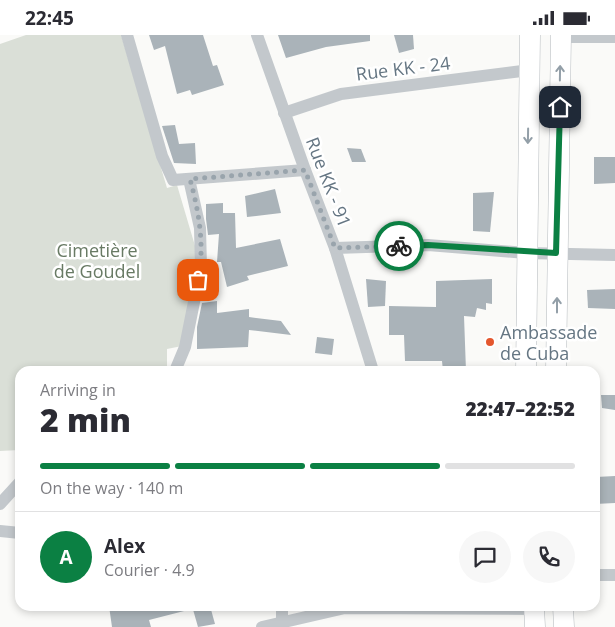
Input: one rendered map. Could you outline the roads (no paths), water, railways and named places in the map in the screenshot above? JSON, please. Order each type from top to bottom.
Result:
[{"type":"main road","points":[[526,366],[530,35]]},
{"type":"main road","points":[[556,366],[556,253],[561,36]]},
{"type":"main road","points":[[563,611],[564,627]]},
{"type":"street","points":[[127,35],[170,174],[177,181],[305,170]]},
{"type":"street","name":"Rue KK - 91","points":[[257,35],[335,248],[371,366]]},
{"type":"street","points":[[561,36],[615,37]]},
{"type":"street","name":"Rue KK - 24","points":[[284,113],[341,94],[530,70]]},
{"type":"street","points":[[177,366],[185,347],[201,267],[200,228],[190,179]]},
{"type":"street","points":[[335,248],[428,245],[526,253],[615,255]]},
{"type":"street","points":[[0,504],[15,488]]},
{"type":"street","points":[[0,531],[15,532]]},
{"type":"street","points":[[600,575],[615,575]]},
{"type":"street","points":[[282,611],[282,625]]},
{"type":"street","points":[[262,627],[282,625],[334,611]]},
{"type":"street","points":[[440,611],[535,614]]},
{"type":"place","name":"Ambassade de Cuba","points":[[490,342]]},
{"type":"park label","name":"Cimetière de Goudel","points":[[97,260]]}]
